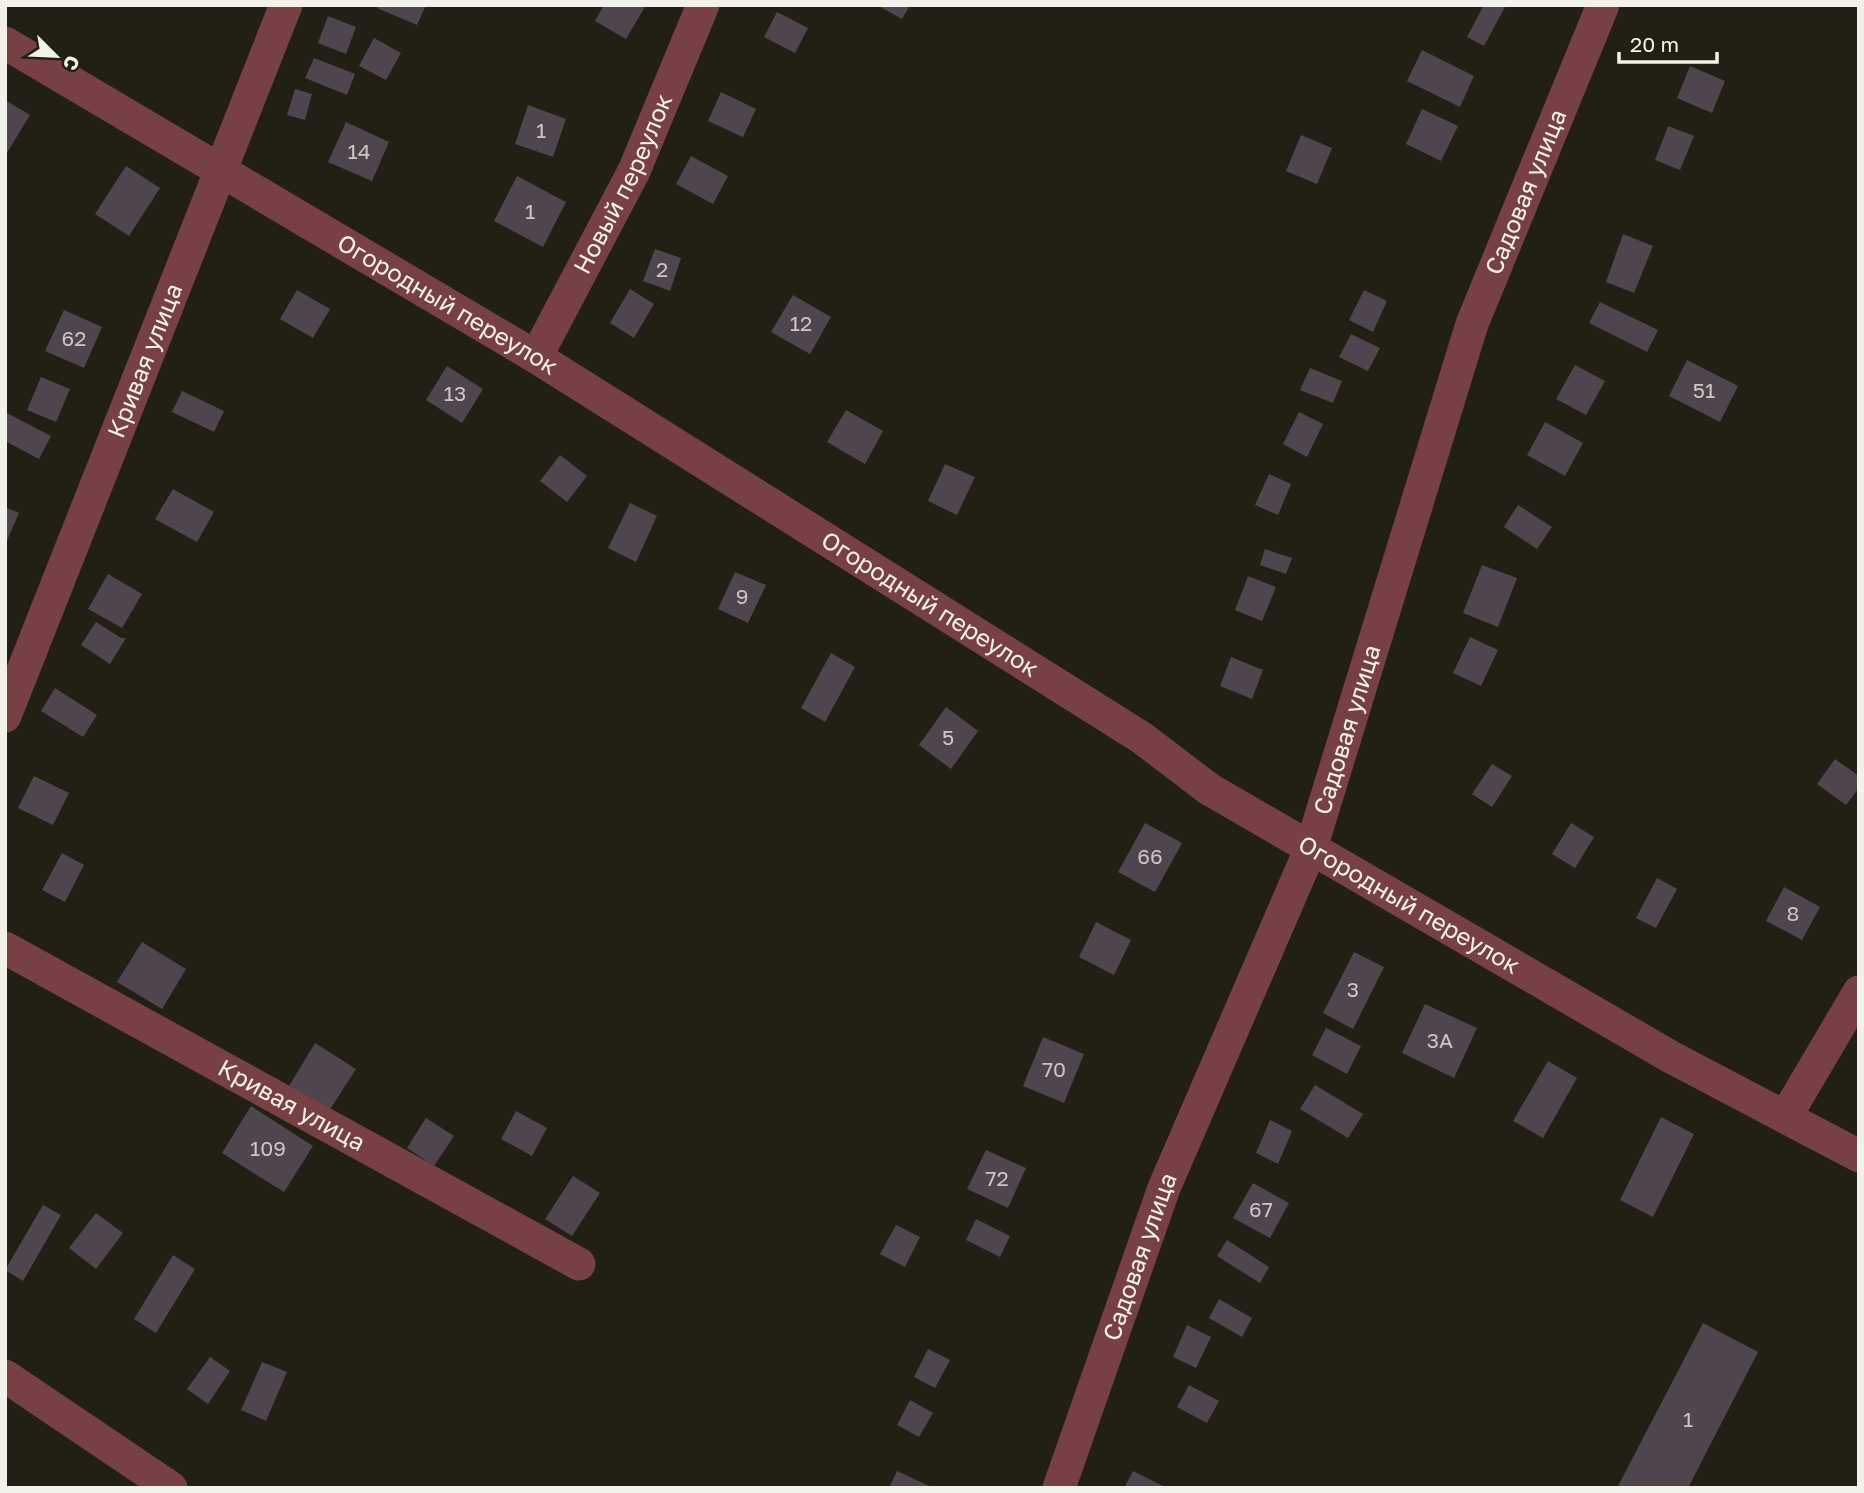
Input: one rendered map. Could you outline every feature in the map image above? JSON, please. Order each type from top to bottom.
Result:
[{"type":"street","name":"Кривая улица","points":[[5,716],[286,5]]},
{"type":"street","name":"Новый переулок","points":[[536,357],[634,171],[704,5]]},
{"type":"street","name":"Садовая улица","points":[[1059,1488],[1164,1188],[1311,848],[1472,324],[1602,5]]},
{"type":"street","name":"Огородный переулок","points":[[5,43],[536,357],[1142,738],[1209,789],[1671,1057],[1859,1156]]},
{"type":"street","name":"Кривая улица","points":[[5,948],[579,1264]]},
{"type":"street","points":[[1786,1116],[1859,992]]},
{"type":"street","points":[[5,1376],[171,1488]]},
{"type":"building","points":[[378,5],[426,5],[417,25],[377,8]]},
{"type":"building","points":[[604,5],[646,5],[626,39],[595,21]]},
{"type":"building","points":[[877,5],[910,5],[902,19]]},
{"type":"building","points":[[1484,5],[1506,5],[1484,46],[1467,37]]},
{"type":"building","points":[[777,12],[808,28],[795,53],[764,37]]},
{"type":"building","points":[[328,16],[356,27],[346,54],[318,43]]},
{"type":"building","points":[[374,38],[401,53],[386,80],[359,66]]},
{"type":"building","points":[[1422,50],[1474,76],[1460,107],[1407,81]]},
{"type":"building","points":[[314,58],[355,74],[347,95],[305,78]]},
{"type":"building","points":[[1690,66],[1725,81],[1712,113],[1677,98]]},
{"type":"building","points":[[295,89],[312,94],[305,120],[287,115]]},
{"type":"building","points":[[721,92],[756,109],[743,137],[708,121]]},
{"type":"building","points":[[5,100],[30,115],[5,156]]},
{"type":"building","points":[[528,105],[566,119],[553,157],[515,144]]},
{"type":"building","points":[[1422,109],[1458,126],[1441,161],[1406,144]]},
{"type":"building","points":[[346,122],[389,142],[372,181],[328,162]]},
{"type":"building","points":[[1668,126],[1694,136],[1680,170],[1655,160]]},
{"type":"building","points":[[1301,135],[1332,148],[1317,184],[1286,171]]},
{"type":"building","points":[[691,156],[728,176],[713,204],[676,184]]},
{"type":"building","points":[[126,166],[160,188],[129,236],[95,214]]},
{"type":"building","points":[[517,176],[566,202],[543,247],[494,221]]},
{"type":"building","points":[[1623,234],[1653,246],[1634,293],[1606,282]]},
{"type":"building","points":[[655,249],[681,258],[670,291],[643,281]]},
{"type":"building","points":[[630,289],[654,304],[634,338],[610,323]]},
{"type":"building","points":[[297,290],[330,309],[313,338],[280,319]]},
{"type":"building","points":[[1364,290],[1387,301],[1373,332],[1349,320]]},
{"type":"building","points":[[793,295],[831,317],[810,354],[771,332]]},
{"type":"building","points":[[1600,302],[1658,330],[1647,352],[1589,323]]},
{"type":"building","points":[[64,310],[102,327],[84,368],[45,351]]},
{"type":"building","points":[[1351,334],[1380,348],[1368,371],[1339,357]]},
{"type":"building","points":[[1687,360],[1738,386],[1720,422],[1669,396]]},
{"type":"building","points":[[1575,365],[1605,381],[1586,415],[1556,399]]},
{"type":"building","points":[[447,366],[483,389],[462,423],[426,400]]},
{"type":"building","points":[[1310,368],[1342,381],[1333,403],[1300,390]]},
{"type":"building","points":[[41,377],[70,389],[56,422],[27,410]]},
{"type":"building","points":[[182,391],[224,411],[214,432],[172,412]]},
{"type":"building","points":[[846,410],[883,431],[865,464],[827,442]]},
{"type":"building","points":[[5,412],[51,436],[39,459],[5,441]]},
{"type":"building","points":[[1299,412],[1323,424],[1307,457],[1283,444]]},
{"type":"building","points":[[1545,422],[1583,443],[1565,476],[1527,455]]},
{"type":"building","points":[[560,455],[587,476],[567,502],[540,481]]},
{"type":"building","points":[[945,464],[975,477],[957,515],[928,501]]},
{"type":"building","points":[[1269,474],[1291,484],[1278,515],[1255,505]]},
{"type":"building","points":[[173,489],[214,512],[197,542],[155,519]]},
{"type":"building","points":[[630,503],[657,516],[636,562],[608,548]]},
{"type":"building","points":[[1518,505],[1552,527],[1537,549],[1504,527]]},
{"type":"building","points":[[5,507],[19,513],[5,545]]},
{"type":"building","points":[[1265,549],[1292,558],[1286,574],[1260,565]]},
{"type":"building","points":[[1482,565],[1517,578],[1498,627],[1463,613]]},
{"type":"building","points":[[735,572],[766,585],[748,623],[718,609]]},
{"type":"building","points":[[108,574],[142,594],[122,628],[88,609]]},
{"type":"building","points":[[1248,576],[1276,587],[1262,621],[1235,610]]},
{"type":"building","points":[[96,622],[121,638],[126,638],[110,664],[81,645]]},
{"type":"building","points":[[1470,637],[1498,650],[1481,686],[1453,673]]},
{"type":"building","points":[[831,653],[855,667],[825,722],[801,708]]},
{"type":"building","points":[[1231,657],[1263,670],[1252,699],[1220,686]]},
{"type":"building","points":[[55,688],[97,715],[83,737],[41,711]]},
{"type":"building","points":[[946,707],[978,731],[951,769],[919,745]]},
{"type":"building","points":[[1835,759],[1859,776],[1859,788],[1846,805],[1817,784]]},
{"type":"building","points":[[1492,764],[1512,776],[1492,807],[1472,794]]},
{"type":"building","points":[[34,776],[69,793],[53,825],[18,808]]},
{"type":"building","points":[[1145,823],[1182,843],[1155,892],[1118,872]]},
{"type":"building","points":[[1571,823],[1594,837],[1575,868],[1552,854]]},
{"type":"building","points":[[62,853],[84,865],[65,902],[42,890]]},
{"type":"building","points":[[1657,878],[1677,889],[1656,928],[1636,918]]},
{"type":"building","points":[[1784,887],[1820,907],[1802,940],[1766,921]]},
{"type":"building","points":[[1096,922],[1131,940],[1114,975],[1079,957]]},
{"type":"building","points":[[142,942],[186,969],[162,1009],[117,982]]},
{"type":"building","points":[[1354,952],[1384,967],[1353,1029],[1323,1013]]},
{"type":"building","points":[[1425,1004],[1477,1028],[1454,1078],[1402,1053]]},
{"type":"building","points":[[1326,1028],[1361,1046],[1347,1074],[1312,1055]]},
{"type":"building","points":[[1043,1037],[1084,1054],[1064,1103],[1023,1086]]},
{"type":"building","points":[[315,1043],[356,1069],[329,1111],[289,1086]]},
{"type":"building","points":[[1548,1061],[1577,1078],[1543,1138],[1513,1121]]},
{"type":"building","points":[[1315,1085],[1363,1114],[1348,1138],[1300,1109]]},
{"type":"building","points":[[251,1106],[313,1146],[284,1192],[222,1153]]},
{"type":"building","points":[[516,1111],[547,1128],[532,1156],[501,1139]]},
{"type":"building","points":[[1661,1117],[1694,1134],[1653,1217],[1620,1200]]},
{"type":"building","points":[[426,1118],[454,1136],[434,1166],[407,1148]]},
{"type":"building","points":[[1270,1120],[1292,1131],[1278,1164],[1256,1153]]},
{"type":"building","points":[[986,1150],[1026,1168],[1008,1208],[967,1189]]},
{"type":"building","points":[[573,1176],[600,1193],[572,1236],[545,1219]]},
{"type":"building","points":[[1253,1183],[1289,1203],[1270,1238],[1233,1218]]},
{"type":"building","points":[[43,1205],[61,1215],[23,1281],[5,1270]]},
{"type":"building","points":[[96,1213],[123,1233],[96,1269],[69,1248]]},
{"type":"building","points":[[976,1219],[1010,1236],[1000,1257],[966,1240]]},
{"type":"building","points":[[896,1225],[920,1237],[905,1267],[880,1254]]},
{"type":"building","points":[[1227,1240],[1269,1267],[1260,1283],[1217,1256]]},
{"type":"building","points":[[173,1255],[195,1269],[156,1333],[134,1319]]},
{"type":"building","points":[[1219,1299],[1252,1318],[1242,1337],[1209,1318]]},
{"type":"building","points":[[1703,1323],[1758,1352],[1688,1488],[1617,1488]]},
{"type":"building","points":[[1187,1325],[1211,1337],[1196,1368],[1173,1357]]},
{"type":"building","points":[[928,1349],[950,1360],[935,1388],[914,1377]]},
{"type":"building","points":[[210,1357],[230,1371],[208,1404],[187,1389]]},
{"type":"building","points":[[262,1362],[287,1372],[266,1421],[241,1410]]},
{"type":"building","points":[[1189,1385],[1219,1401],[1207,1423],[1177,1407]]},
{"type":"building","points":[[910,1400],[933,1413],[919,1437],[897,1425]]},
{"type":"building","points":[[897,1471],[929,1486],[928,1488],[889,1488]]},
{"type":"building","points":[[1133,1471],[1167,1488],[1124,1488]]}]
